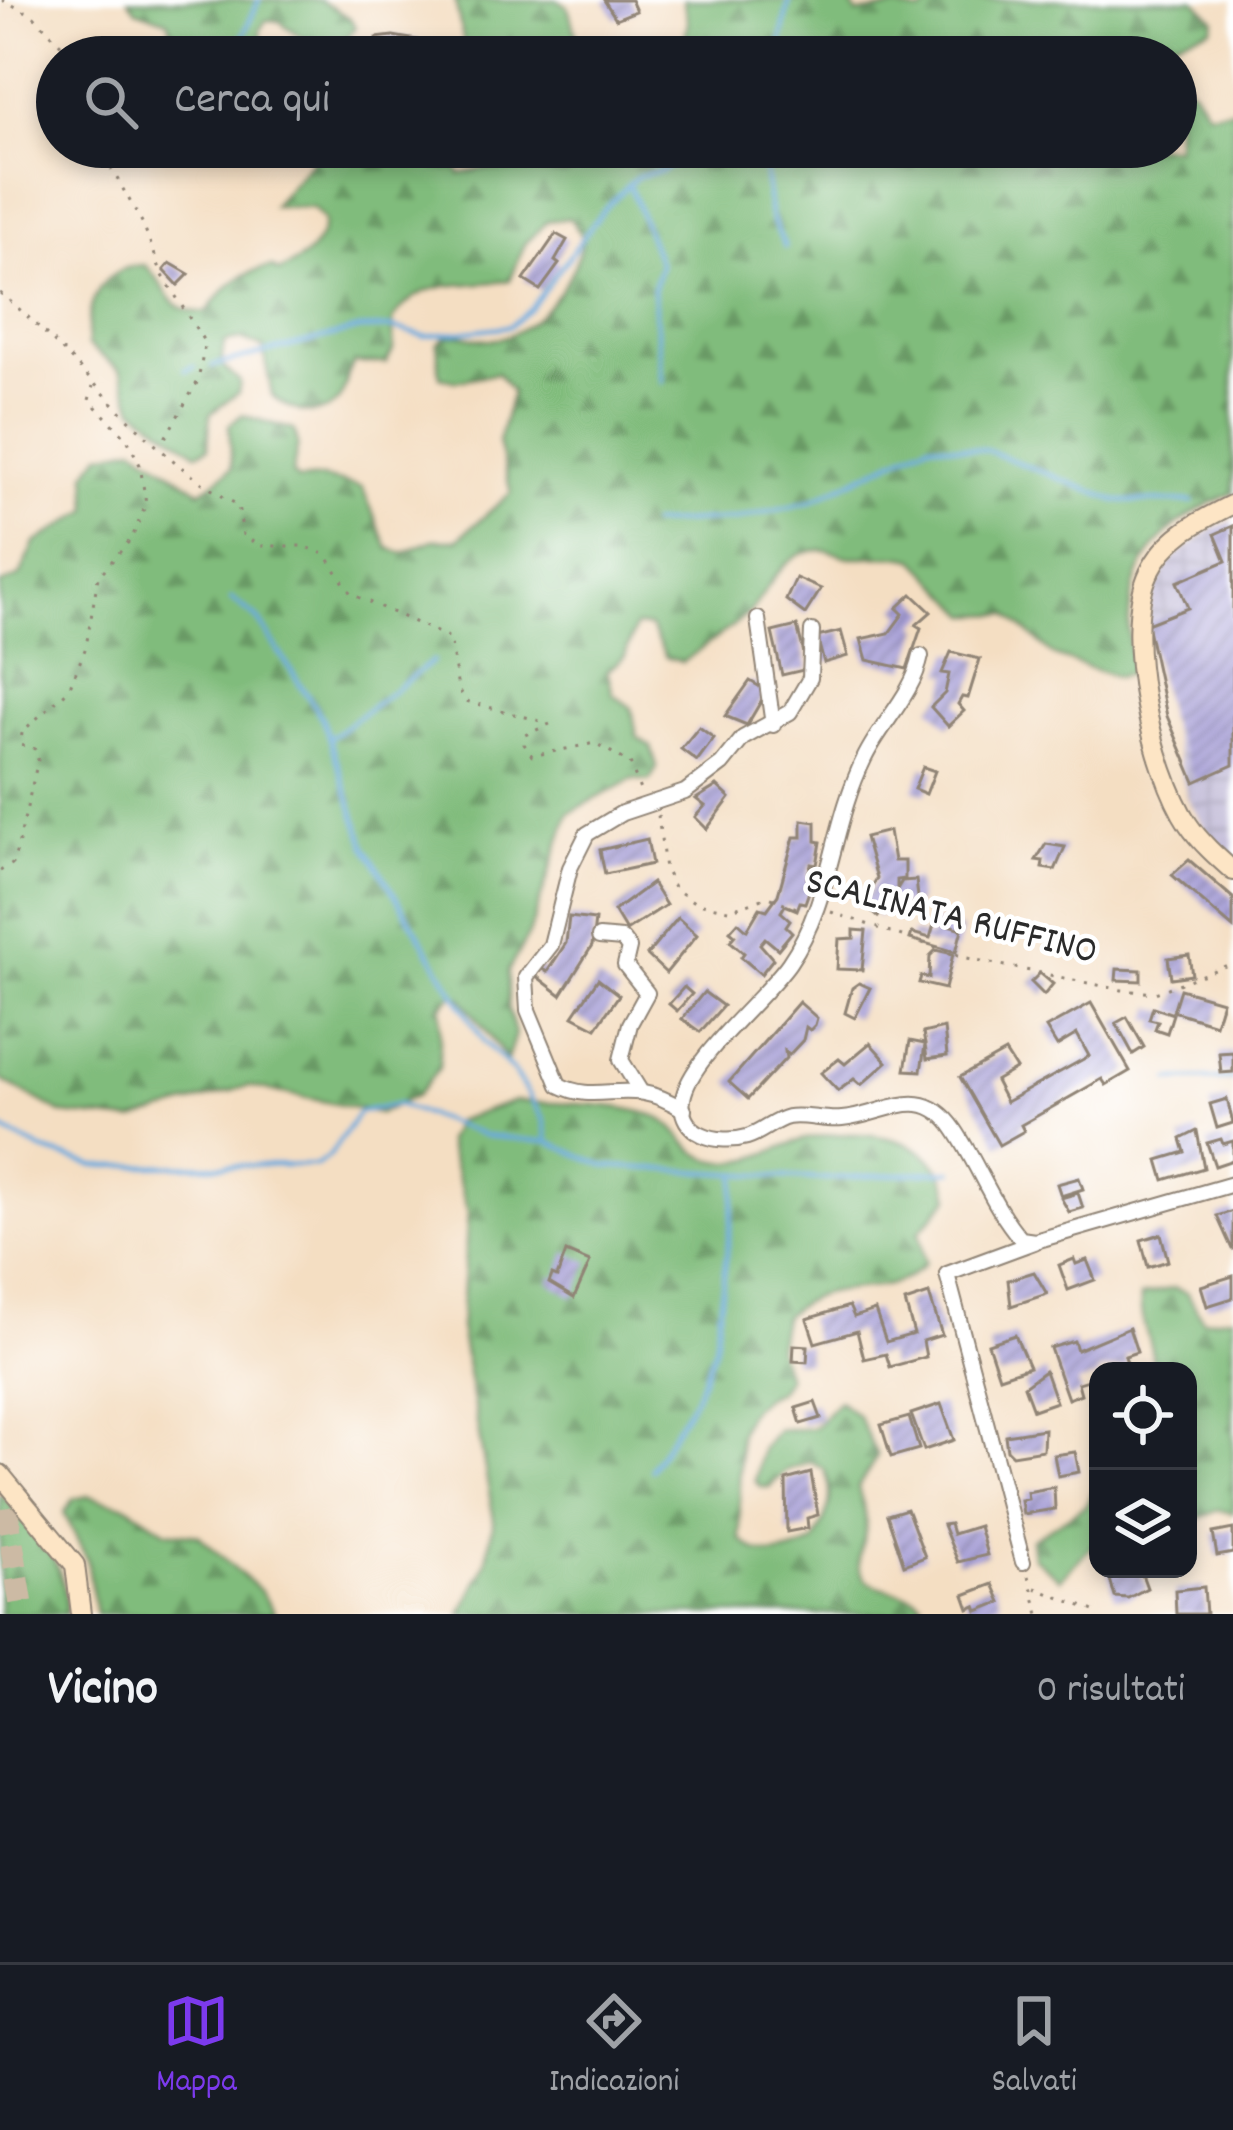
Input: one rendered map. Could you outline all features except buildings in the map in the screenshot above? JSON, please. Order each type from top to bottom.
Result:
[{"type":"main road","points":[[1233,504],[1166,546],[1148,573],[1138,631],[1144,702],[1174,795],[1187,823],[1233,871]]},
{"type":"main road","points":[[0,1474],[64,1546],[74,1565],[81,1614]]},
{"type":"street","points":[[758,619],[773,724]]},
{"type":"street","points":[[684,1110],[639,1089],[574,1093],[559,1085],[524,992],[526,977],[551,945],[570,868],[587,833],[701,781],[743,738],[790,712],[810,678],[812,632]]},
{"type":"street","points":[[921,656],[917,676],[863,760],[820,908],[790,962],[692,1075],[684,1110],[694,1133],[725,1140],[747,1137],[789,1116],[842,1119],[899,1101],[925,1102],[955,1130],[1006,1222],[1021,1239],[1035,1241]]},
{"type":"street","points":[[598,937],[622,939],[628,948],[625,965],[647,993],[630,1024],[621,1060],[639,1089]]},
{"type":"street","points":[[1023,1562],[947,1274],[1035,1241],[1233,1184]]},
{"type":"path","points":[[2,0],[34,15],[54,36]]},
{"type":"path","points":[[0,292],[160,446],[198,382],[205,343],[162,274],[154,247],[111,168]]},
{"type":"path","points":[[0,872],[12,864],[17,850],[38,760],[35,749],[21,745],[22,732],[69,689],[86,646],[98,577],[132,538],[146,504],[140,465],[126,437],[89,400],[94,385]]},
{"type":"path","name":"SCALINATA RUFFINO","points":[[160,446],[212,492],[238,505],[244,535],[259,546],[304,546],[326,555],[351,594],[451,638],[458,688],[466,701],[550,724],[525,735],[524,744],[532,755],[595,743],[631,763],[635,787],[660,818],[658,850],[674,888],[694,902],[728,910],[769,898],[793,909],[820,908],[967,958],[1123,990],[1155,993],[1233,963]]},
{"type":"path","points":[[1023,1562],[1035,1588],[1039,1614]]},
{"type":"path","points":[[1035,1588],[1102,1614]]},
{"type":"shaded area","points":[[1233,520],[1233,858],[1211,839],[1187,797],[1146,624],[1155,590],[1170,562],[1210,530]]},
{"type":"green space","points":[[128,0],[319,0],[350,18],[355,27],[348,36],[300,36],[279,21],[266,20],[261,36],[174,36],[168,21],[136,10]]},
{"type":"green space","points":[[455,0],[556,0],[567,5],[577,36],[463,36]]},
{"type":"green space","points":[[683,0],[849,0],[857,14],[897,8],[921,13],[937,0],[1195,0],[1215,20],[1212,28],[1187,36],[686,36]]},
{"type":"green space","points":[[1197,95],[1208,112],[1233,109],[1233,493],[1179,523],[1145,562],[1130,611],[1133,673],[1116,677],[1054,656],[1008,614],[969,615],[915,559],[809,551],[779,572],[749,613],[682,662],[666,657],[650,627],[635,626],[625,656],[607,671],[613,694],[632,708],[637,737],[651,747],[657,768],[649,781],[633,779],[569,813],[529,934],[508,971],[508,1008],[515,1034],[507,1060],[461,997],[453,994],[441,1007],[439,1068],[417,1095],[380,1113],[248,1086],[132,1121],[63,1114],[0,1079],[0,585],[20,576],[35,543],[89,510],[87,473],[101,454],[135,447],[201,492],[232,468],[229,425],[242,415],[294,430],[298,444],[292,474],[298,480],[322,478],[362,487],[388,548],[403,553],[433,540],[457,540],[511,493],[498,442],[512,392],[497,373],[456,381],[440,377],[437,344],[457,335],[491,340],[523,328],[562,288],[583,239],[570,218],[547,221],[525,244],[510,280],[445,286],[417,296],[393,320],[393,350],[386,363],[354,363],[337,402],[319,412],[299,411],[272,395],[263,347],[240,339],[224,342],[221,365],[240,382],[238,393],[210,414],[208,448],[197,453],[134,408],[120,370],[88,346],[89,316],[98,291],[116,273],[145,265],[176,304],[207,312],[242,276],[272,267],[279,272],[287,268],[303,258],[323,230],[324,220],[313,208],[273,206],[306,168],[565,174],[582,168],[1197,168]]},
{"type":"green space","points":[[515,1101],[602,1105],[652,1115],[697,1152],[718,1161],[741,1161],[806,1139],[850,1134],[894,1140],[930,1159],[950,1197],[919,1232],[925,1263],[901,1281],[816,1296],[783,1317],[777,1348],[787,1377],[778,1391],[752,1408],[739,1436],[740,1539],[767,1554],[785,1553],[814,1543],[828,1508],[828,1480],[824,1469],[810,1462],[787,1470],[769,1487],[761,1487],[755,1481],[762,1448],[778,1429],[815,1426],[839,1401],[858,1416],[877,1456],[858,1487],[866,1521],[861,1573],[876,1585],[922,1602],[916,1614],[461,1614],[485,1565],[494,1520],[460,1328],[468,1212],[446,1141],[456,1121]]},
{"type":"green space","points":[[1174,1288],[1187,1293],[1203,1320],[1233,1316],[1233,1513],[1218,1510],[1197,1519],[1197,1362],[1152,1362],[1141,1296]]},
{"type":"green space","points":[[0,1493],[55,1563],[66,1614],[0,1614]]},
{"type":"green space","points":[[89,1496],[127,1506],[166,1531],[198,1535],[261,1592],[275,1614],[96,1614],[87,1559],[64,1513],[73,1499]]},
{"type":"green space","points":[[1089,1499],[1089,1548],[1060,1579],[1033,1557],[1031,1540]]},
{"type":"waterway","points":[[243,36],[259,0]]},
{"type":"waterway","points":[[782,36],[789,0]]},
{"type":"waterway","points":[[212,366],[360,329],[393,328],[425,336],[510,326],[531,308],[603,210],[638,176],[666,168]]},
{"type":"waterway","points":[[764,168],[770,215],[785,247]]},
{"type":"waterway","points":[[629,184],[660,265],[653,289],[662,382]]},
{"type":"waterway","points":[[185,370],[194,367]]},
{"type":"waterway","points":[[651,524],[736,519],[809,502],[929,443],[986,450],[1117,501],[1193,502]]},
{"type":"waterway","points":[[231,599],[257,618],[322,718],[366,847],[484,1042],[513,1071],[544,1120],[548,1142]]},
{"type":"waterway","points":[[330,738],[433,661]]},
{"type":"waterway","points":[[1170,1080],[1233,1079]]},
{"type":"waterway","points":[[0,1128],[42,1150],[95,1166],[317,1165],[330,1155],[359,1112],[397,1104],[486,1136],[548,1142],[606,1166],[820,1179],[952,1171]]},
{"type":"waterway","points":[[651,1469],[696,1395],[714,1350],[737,1174]]},
{"type":"tunnel","points":[[0,1472],[23,1614]]}]
